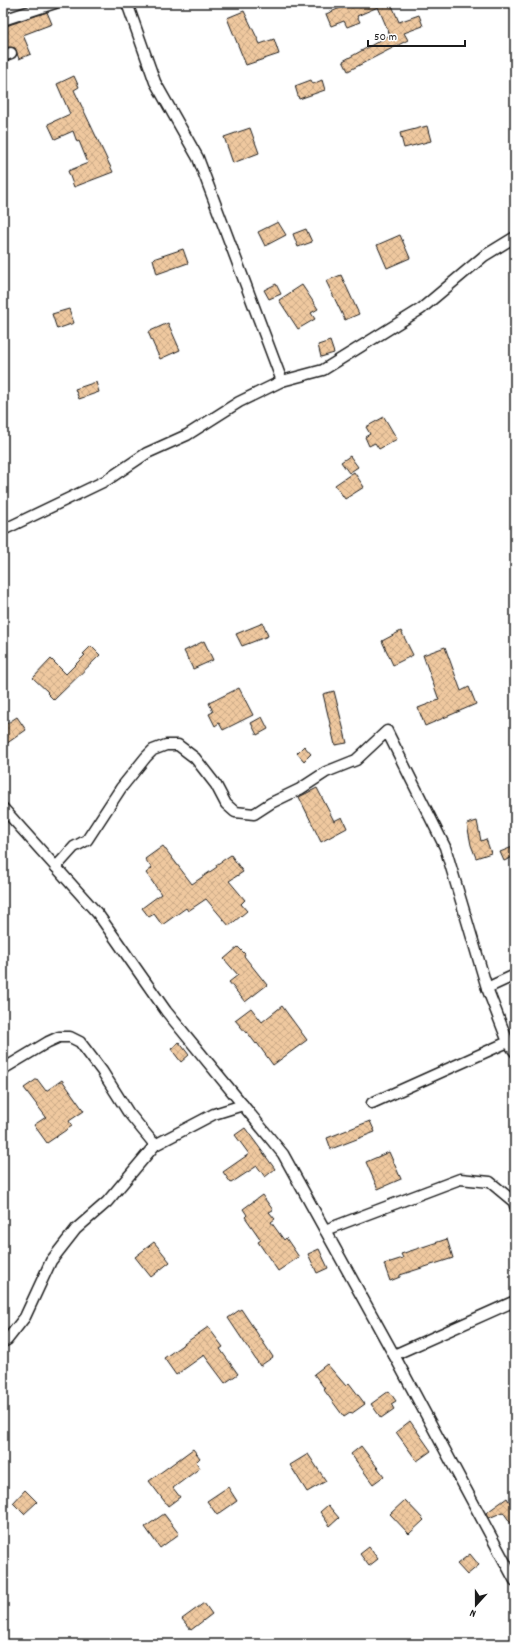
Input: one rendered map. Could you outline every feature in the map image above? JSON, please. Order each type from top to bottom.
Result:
[{"type":"street","points":[[3,20],[54,3]]},
{"type":"street","points":[[127,3],[155,82],[198,158],[282,381]]},
{"type":"street","points":[[3,530],[106,480],[147,452],[187,435],[239,402],[282,381],[323,370],[421,309],[484,256],[515,237]]},
{"type":"street","points":[[56,867],[74,847],[87,840],[121,788],[153,750],[166,745],[178,745],[195,758],[216,785],[226,804],[235,812],[254,814],[271,802],[300,789],[326,772],[356,760],[387,731],[445,847],[487,988],[508,1042],[515,1052]]},
{"type":"street","points":[[3,808],[98,914],[166,1011],[283,1154],[394,1355],[515,1581]]},
{"type":"street","points":[[487,988],[515,975]]},
{"type":"street","points":[[3,1070],[48,1042],[59,1037],[70,1037],[80,1042],[102,1070],[128,1112],[155,1145]]},
{"type":"street","points":[[372,1103],[508,1042]]},
{"type":"street","points":[[3,1342],[7,1340],[25,1317],[51,1260],[76,1229],[108,1202],[155,1145],[214,1114],[243,1105]]},
{"type":"street","points":[[325,1230],[460,1179],[490,1182],[515,1203]]},
{"type":"street","points":[[394,1355],[515,1301]]},
{"type":"building","points":[[352,3],[391,3],[399,22],[419,15],[423,26],[404,33],[408,40],[348,71],[343,61],[390,35],[378,7],[357,16],[360,22],[347,27],[344,21],[331,26],[326,14]]},
{"type":"building","points":[[244,11],[260,44],[274,39],[279,54],[246,65],[227,18]]},
{"type":"building","points":[[47,12],[52,24],[23,35],[31,54],[19,59],[15,48],[9,47],[3,49],[3,27]]},
{"type":"building","points":[[74,76],[79,87],[74,90],[113,172],[74,187],[68,171],[88,163],[79,141],[77,142],[73,131],[55,139],[48,124],[70,114],[57,84]]},
{"type":"building","points":[[311,80],[313,84],[322,80],[325,90],[299,99],[295,86]]},
{"type":"building","points":[[427,126],[431,141],[404,148],[400,133]]},
{"type":"building","points":[[250,128],[259,153],[233,163],[224,137]]},
{"type":"building","points":[[278,222],[286,235],[265,246],[258,232]]},
{"type":"building","points":[[306,229],[312,242],[298,247],[293,234]]},
{"type":"building","points":[[400,235],[410,258],[387,268],[377,245]]},
{"type":"building","points":[[183,249],[188,263],[157,274],[153,259]]},
{"type":"building","points":[[341,275],[359,314],[345,320],[326,281]]},
{"type":"building","points":[[276,284],[281,294],[269,299],[264,290]]},
{"type":"building","points":[[302,285],[318,309],[311,313],[315,319],[298,329],[279,300]]},
{"type":"building","points":[[69,309],[74,323],[57,329],[52,314]]},
{"type":"building","points":[[168,323],[180,350],[160,359],[148,332]]},
{"type":"building","points":[[330,341],[334,353],[321,357],[318,345]]},
{"type":"building","points":[[96,382],[99,392],[79,399],[75,389]]},
{"type":"building","points":[[384,417],[397,439],[379,449],[375,443],[369,446],[365,437],[370,434],[366,427]]},
{"type":"building","points":[[350,456],[358,467],[349,473],[341,462]]},
{"type":"building","points":[[354,472],[364,487],[345,499],[335,485]]},
{"type":"building","points":[[263,623],[268,636],[242,646],[236,634]]},
{"type":"building","points":[[401,631],[413,655],[393,665],[382,641]]},
{"type":"building","points":[[204,641],[213,660],[193,669],[184,651]]},
{"type":"building","points":[[91,646],[100,655],[54,700],[33,678],[51,659],[66,674],[85,655],[83,654]]},
{"type":"building","points":[[445,647],[461,691],[469,687],[476,704],[425,726],[418,708],[439,700],[423,655]]},
{"type":"building","points":[[239,688],[253,715],[223,730],[219,723],[215,726],[209,714],[213,712],[209,703]]},
{"type":"building","points":[[334,691],[347,743],[335,745],[323,694]]},
{"type":"building","points":[[17,717],[26,730],[3,746],[3,726]]},
{"type":"building","points":[[262,717],[268,729],[257,735],[251,723]]},
{"type":"building","points":[[304,746],[311,754],[304,761],[297,753]]},
{"type":"building","points":[[317,788],[334,821],[342,817],[347,828],[321,842],[299,797]]},
{"type":"building","points":[[477,821],[481,841],[486,839],[491,853],[476,858],[471,845],[467,824]]},
{"type":"building","points":[[163,846],[192,884],[217,867],[216,865],[231,855],[243,872],[229,881],[245,900],[241,904],[247,911],[229,926],[206,899],[188,911],[186,908],[162,925],[154,914],[149,917],[142,908],[161,894],[146,873],[152,868],[145,859]]},
{"type":"building","points":[[515,846],[515,856],[504,861],[500,852]]},
{"type":"building","points":[[238,947],[245,954],[244,956],[267,985],[245,1002],[229,982],[238,975],[224,959]]},
{"type":"building","points":[[282,1006],[307,1040],[273,1065],[257,1043],[256,1044],[235,1020],[251,1008],[262,1022]]},
{"type":"building","points":[[179,1042],[189,1055],[181,1062],[171,1049]]},
{"type":"building","points":[[37,1079],[46,1091],[62,1080],[84,1111],[69,1121],[72,1126],[47,1143],[34,1125],[46,1117],[24,1088]]},
{"type":"building","points":[[370,1121],[375,1132],[331,1149],[327,1138]]},
{"type":"building","points":[[245,1128],[275,1169],[265,1177],[257,1166],[231,1183],[223,1172],[249,1154],[235,1135]]},
{"type":"building","points":[[389,1152],[401,1179],[378,1189],[366,1162]]},
{"type":"building","points":[[262,1195],[273,1210],[269,1212],[275,1219],[271,1222],[284,1240],[286,1238],[299,1257],[278,1271],[258,1242],[261,1240],[245,1217],[247,1215],[243,1209]]},
{"type":"building","points":[[447,1239],[453,1258],[400,1275],[400,1277],[390,1281],[384,1264],[403,1258],[401,1254]]},
{"type":"building","points":[[154,1242],[170,1262],[151,1277],[135,1257]]},
{"type":"building","points":[[319,1249],[328,1268],[317,1273],[308,1254]]},
{"type":"building","points":[[241,1309],[273,1357],[260,1366],[228,1318]]},
{"type":"building","points":[[208,1327],[223,1347],[220,1349],[238,1374],[225,1383],[204,1355],[176,1375],[164,1358]]},
{"type":"building","points":[[327,1364],[346,1386],[349,1383],[365,1404],[344,1417],[314,1374]]},
{"type":"building","points":[[389,1391],[396,1401],[391,1404],[394,1409],[381,1418],[371,1404]]},
{"type":"building","points":[[410,1421],[431,1451],[417,1461],[396,1432]]},
{"type":"building","points":[[361,1446],[384,1476],[373,1484],[351,1454]]},
{"type":"building","points":[[193,1449],[200,1458],[196,1462],[200,1468],[173,1488],[180,1497],[168,1506],[149,1481]]},
{"type":"building","points":[[308,1454],[326,1481],[307,1492],[290,1465]]},
{"type":"building","points":[[228,1487],[237,1501],[217,1515],[207,1501]]},
{"type":"building","points":[[25,1490],[37,1502],[24,1514],[13,1503]]},
{"type":"building","points":[[507,1498],[511,1504],[515,1501],[515,1529],[503,1512],[489,1518],[486,1513]]},
{"type":"building","points":[[405,1500],[424,1520],[409,1534],[390,1514]]},
{"type":"building","points":[[328,1505],[339,1518],[330,1526],[320,1512]]},
{"type":"building","points":[[164,1514],[179,1534],[160,1548],[145,1527]]},
{"type":"building","points":[[369,1547],[378,1559],[369,1566],[360,1554]]},
{"type":"building","points":[[470,1554],[479,1565],[467,1575],[457,1564]]},
{"type":"building","points":[[204,1603],[212,1614],[191,1630],[182,1619]]}]
